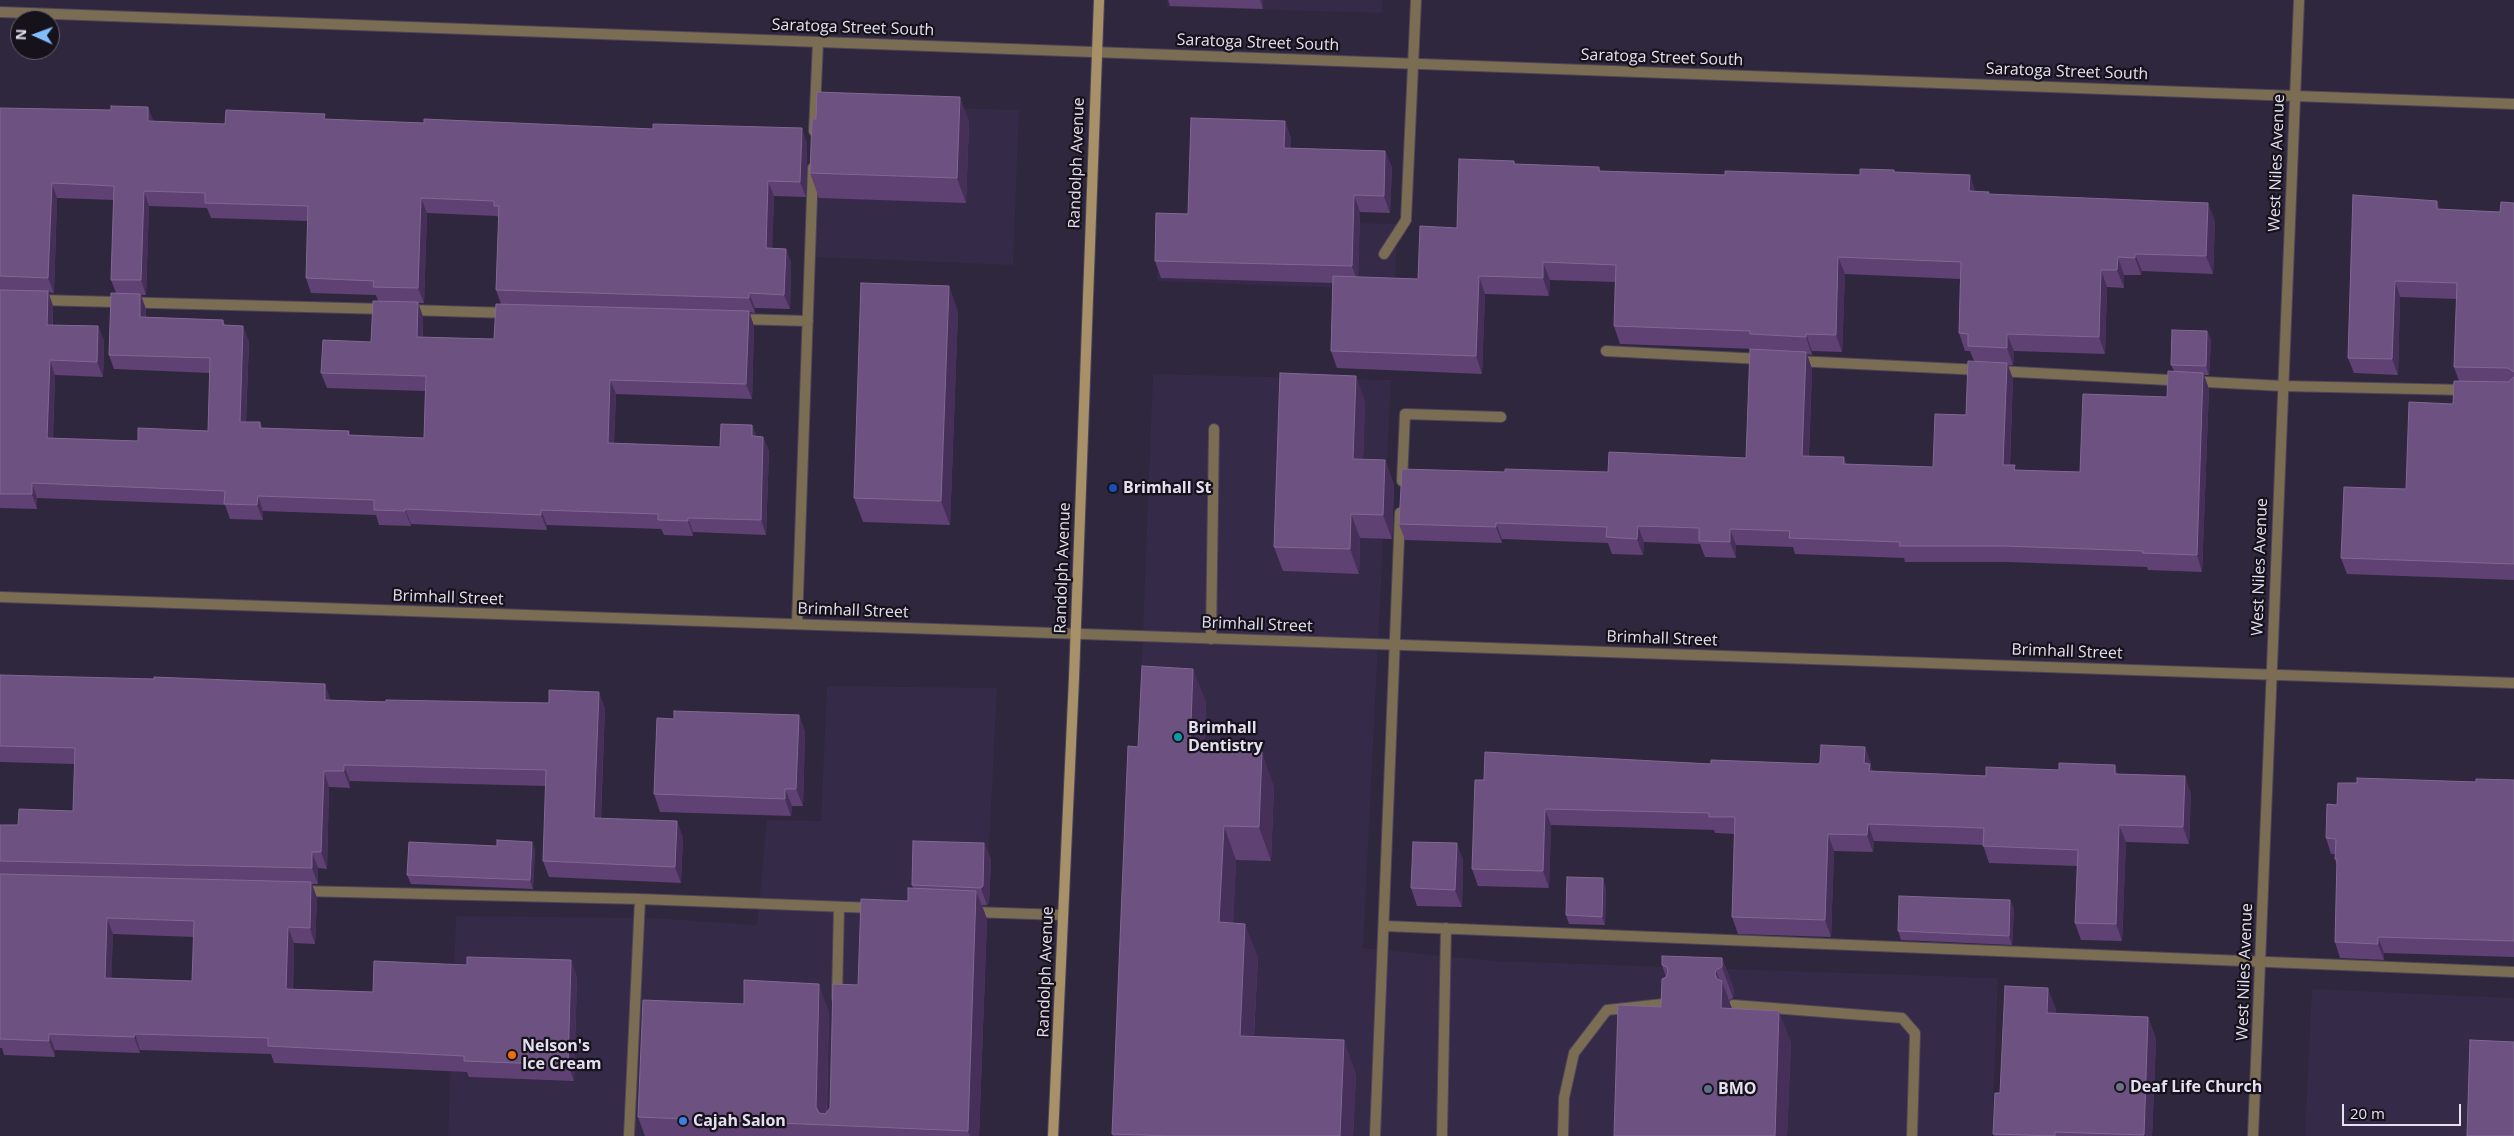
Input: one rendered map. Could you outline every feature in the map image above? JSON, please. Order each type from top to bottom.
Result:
[{"type":"main road","name":"Randolph Avenue","points":[[1053,1136],[1076,634],[1099,0]]},
{"type":"street","points":[[1384,254],[1406,220],[1416,0]]},
{"type":"street","name":"West Niles Avenue","points":[[2253,1136],[2299,0]]},
{"type":"street","name":"Saratoga Street South","points":[[0,12],[2514,104]]},
{"type":"street","points":[[797,624],[818,42]]},
{"type":"street","points":[[30,299],[519,313]]},
{"type":"street","points":[[728,319],[808,321]]},
{"type":"street","points":[[1606,351],[2283,386],[2476,390]]},
{"type":"street","points":[[1375,1136],[1394,645],[1406,414],[1500,417]]},
{"type":"street","points":[[1211,639],[1214,429]]},
{"type":"street","name":"Brimhall Street","points":[[0,597],[2514,683]]},
{"type":"street","points":[[296,890],[640,899],[888,909]]},
{"type":"street","points":[[629,1136],[640,899]]},
{"type":"street","points":[[836,1007],[839,907]]},
{"type":"street","points":[[966,912],[1063,915]]},
{"type":"street","points":[[1384,926],[2514,972]]},
{"type":"street","points":[[1442,1136],[1446,928]]},
{"type":"street","points":[[1563,1136],[1564,1098],[1574,1053],[1607,1010],[1673,1003]]},
{"type":"street","points":[[1733,1006],[1902,1018],[1915,1034],[1912,1136]]},
{"type":"shaded area","points":[[1167,0],[1383,0],[1382,13],[1167,7]]},
{"type":"shaded area","points":[[819,104],[1019,110],[1013,265],[814,257]]},
{"type":"shaded area","points":[[1161,218],[1397,224],[1395,290],[1157,281]]},
{"type":"shaded area","points":[[1153,374],[1391,380],[1363,948],[1495,961],[1998,978],[1992,1136],[1123,1136]]},
{"type":"shaded area","points":[[827,686],[997,688],[975,1136],[448,1136],[456,916],[652,918],[757,925],[767,820],[821,821]]},
{"type":"shaded area","points":[[2312,989],[2514,998],[2514,1136],[2305,1136]]},
{"type":"building","points":[[817,92],[960,97],[957,178],[810,173],[812,119],[816,119]]},
{"type":"building","points":[[111,106],[148,107],[148,121],[225,124],[226,110],[325,114],[324,119],[424,123],[424,119],[653,129],[653,124],[802,128],[800,182],[768,181],[766,248],[786,249],[784,295],[749,293],[749,298],[496,290],[499,206],[494,206],[494,201],[421,198],[418,288],[373,287],[374,281],[306,278],[308,206],[205,203],[205,193],[144,191],[141,280],[111,280],[114,186],[52,183],[48,278],[0,276],[0,108],[111,110]]},
{"type":"building","points":[[1191,118],[1285,121],[1284,148],[1385,151],[1384,196],[1354,195],[1352,266],[1155,261],[1156,213],[1188,214]]},
{"type":"building","points":[[1459,159],[1514,161],[1514,164],[1599,167],[1599,171],[1725,175],[1725,171],[1860,175],[1860,169],[1894,170],[1894,172],[1970,175],[1969,191],[1989,192],[1988,194],[2208,203],[2206,256],[2135,254],[2135,258],[2118,257],[2117,270],[2101,270],[2099,337],[2007,334],[2007,348],[1968,346],[1968,334],[1959,333],[1961,262],[1838,257],[1836,335],[1806,334],[1806,337],[1750,334],[1750,331],[1614,326],[1616,265],[1543,262],[1543,278],[1479,276],[1476,356],[1331,351],[1333,276],[1418,279],[1420,226],[1457,228]]},
{"type":"building","points":[[2353,195],[2437,201],[2437,209],[2500,212],[2501,202],[2514,203],[2514,372],[2508,368],[2454,367],[2457,283],[2395,281],[2392,359],[2348,358]]},
{"type":"building","points":[[861,283],[949,286],[941,501],[854,498]]},
{"type":"building","points":[[0,290],[48,291],[47,325],[98,326],[97,362],[50,360],[47,438],[138,441],[138,428],[208,431],[210,358],[109,355],[111,293],[140,294],[140,317],[223,320],[223,325],[243,326],[240,422],[260,422],[260,428],[349,431],[348,435],[424,438],[426,376],[321,373],[323,340],[371,342],[373,301],[418,302],[417,337],[494,339],[496,304],[749,311],[746,384],[610,380],[608,443],[720,447],[721,424],[752,425],[752,436],[763,437],[761,520],[688,518],[688,521],[658,520],[658,514],[541,510],[541,515],[405,509],[405,511],[374,510],[374,500],[258,496],[257,505],[224,504],[225,491],[32,483],[32,494],[0,494]]},
{"type":"building","points":[[2172,330],[2207,331],[2206,366],[2171,365]]},
{"type":"building","points":[[1750,349],[1806,352],[1802,456],[1844,457],[1843,464],[1933,467],[1935,414],[1966,415],[1968,361],[2007,363],[2003,465],[2015,465],[2014,470],[2080,472],[2083,394],[2167,397],[2168,371],[2203,373],[2197,555],[2003,546],[1899,546],[1900,542],[1789,538],[1790,531],[1730,529],[1730,542],[1699,541],[1699,528],[1638,526],[1637,539],[1606,537],[1607,527],[1496,523],[1496,527],[1399,524],[1402,469],[1608,472],[1609,452],[1746,458]]},
{"type":"building","points":[[1280,373],[1356,376],[1353,459],[1385,460],[1383,515],[1351,514],[1350,549],[1274,547]]},
{"type":"building","points":[[2514,377],[2514,564],[2341,558],[2344,487],[2406,489],[2409,402],[2453,404],[2454,381],[2508,382]]},
{"type":"building","points":[[1142,666],[1193,669],[1190,749],[1262,752],[1259,827],[1224,826],[1219,922],[1245,924],[1240,1036],[1344,1040],[1340,1136],[1112,1134],[1128,746],[1138,747]]},
{"type":"building","points":[[0,675],[154,679],[154,677],[325,684],[325,700],[386,702],[386,700],[549,703],[549,690],[599,692],[594,818],[677,821],[675,867],[543,861],[546,770],[344,765],[344,771],[324,771],[321,852],[312,852],[312,868],[0,861],[0,825],[18,825],[19,809],[73,811],[75,748],[0,746]]},
{"type":"building","points":[[674,711],[799,715],[796,789],[785,789],[785,799],[654,794],[657,718],[674,719]]},
{"type":"building","points":[[1821,745],[1865,747],[1864,763],[1870,764],[1869,771],[1986,776],[1986,767],[2059,770],[2059,763],[2115,765],[2115,774],[2185,776],[2183,827],[2119,825],[2116,924],[2075,923],[2078,850],[1983,846],[1984,828],[1868,824],[1867,835],[1828,834],[1825,920],[1732,917],[1735,817],[1709,817],[1709,813],[1545,809],[1543,871],[1472,869],[1475,780],[1484,780],[1485,752],[1711,764],[1711,760],[1818,764],[1820,762]]},
{"type":"building","points":[[2357,778],[2476,782],[2476,779],[2514,780],[2514,941],[2378,937],[2378,944],[2335,942],[2336,839],[2326,838],[2327,804],[2337,805],[2338,783],[2357,783]]},
{"type":"building","points":[[497,840],[532,842],[530,880],[407,875],[409,842],[497,846]]},
{"type":"building","points":[[913,841],[984,843],[983,886],[981,888],[912,885]]},
{"type":"building","points":[[1413,842],[1457,843],[1455,890],[1411,888]]},
{"type":"building","points":[[0,874],[311,882],[310,928],[288,927],[286,989],[373,992],[374,961],[467,965],[467,957],[571,960],[568,1065],[464,1061],[464,1056],[268,1046],[268,1038],[135,1034],[134,1037],[49,1034],[49,1041],[0,1039]],"holes":[[[107,918],[194,921],[192,981],[105,978]]]},
{"type":"building","points":[[1567,877],[1603,878],[1602,917],[1566,915]]},
{"type":"building","points":[[908,888],[976,891],[968,1131],[638,1117],[643,1000],[744,1004],[744,980],[819,984],[816,1107],[819,1113],[825,1114],[830,1108],[833,984],[858,985],[861,899],[908,901]]},
{"type":"building","points":[[1899,896],[2010,900],[2009,936],[1898,931]]},
{"type":"building","name":"BMO","points":[[1662,956],[1722,958],[1722,967],[1716,970],[1715,974],[1717,979],[1722,981],[1721,1008],[1779,1011],[1775,1136],[1614,1136],[1618,1005],[1661,1007],[1662,979],[1666,977],[1668,972],[1667,967],[1662,965]]},
{"type":"building","points":[[2005,986],[2048,988],[2047,1013],[2148,1017],[2144,1135],[2055,1132],[2055,1136],[1993,1134],[1995,1093],[2000,1093]]},
{"type":"building","points":[[2470,1040],[2514,1042],[2514,1136],[2467,1136]]},
{"type":"place","name":"Brimhall St","points":[[1113,488]]},
{"type":"place","name":"Brimhall Dentistry","points":[[1178,737]]},
{"type":"place","name":"Nelson's Ice Cream","points":[[512,1055]]},
{"type":"place","name":"Deaf Life Church","points":[[2120,1087]]},
{"type":"place","name":"BMO","points":[[1708,1089]]},
{"type":"place","name":"Cajah Salon","points":[[683,1121]]}]
